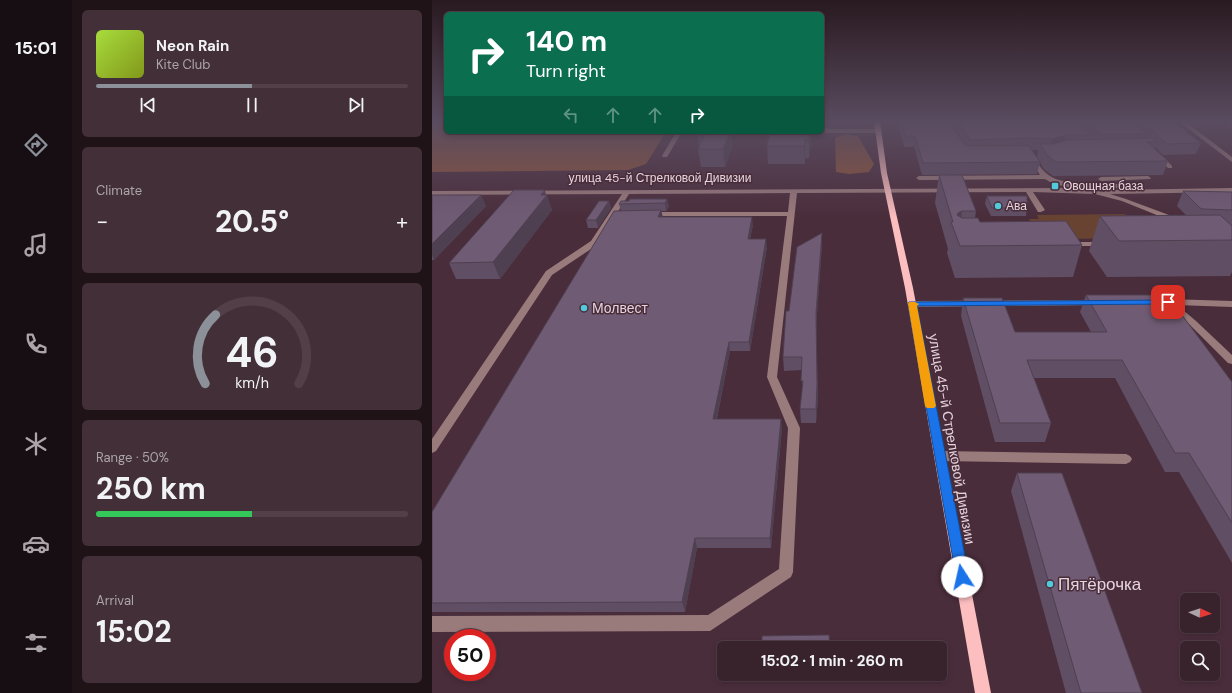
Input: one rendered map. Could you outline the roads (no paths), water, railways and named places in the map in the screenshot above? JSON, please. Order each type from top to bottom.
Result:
[{"type":"main road","name":"улица 45-й Стрелковой Дивизии","points":[[882,153],[888,192],[912,304],[983,693]]},
{"type":"street","points":[[1025,153],[1048,178],[1078,185],[1129,187],[1140,191]]},
{"type":"street","points":[[1030,153],[1040,154]]},
{"type":"street","points":[[1156,153],[1170,167]]},
{"type":"street","points":[[1223,153],[1232,160]]},
{"type":"street","points":[[919,178],[1148,178]]},
{"type":"street","points":[[1028,190],[1041,210]]},
{"type":"street","points":[[888,192],[1028,190],[1095,192],[1232,190]]},
{"type":"street","points":[[1214,190],[1222,196],[1232,198]]},
{"type":"street","points":[[432,448],[549,273],[594,243],[617,215],[628,192]]},
{"type":"street","points":[[432,624],[710,623],[786,572],[794,428],[772,377],[794,192]]},
{"type":"street","name":"улица 45-й Стрелковой Дивизии","points":[[432,193],[888,192]]},
{"type":"street","points":[[1095,192],[1124,200],[1183,223]]},
{"type":"street","points":[[644,214],[791,214]]},
{"type":"street","points":[[1061,244],[1117,244]]},
{"type":"street","points":[[1232,304],[1164,302],[1193,323],[1232,361]]},
{"type":"street","points":[[912,304],[1106,303]]},
{"type":"street","points":[[940,456],[1126,459]]},
{"type":"place","name":"Овощная база","points":[[1055,186]]},
{"type":"place","name":"Ава","points":[[998,206]]},
{"type":"place","name":"Молвест","points":[[584,308]]},
{"type":"place","name":"Пятёрочка","points":[[1050,584]]}]
